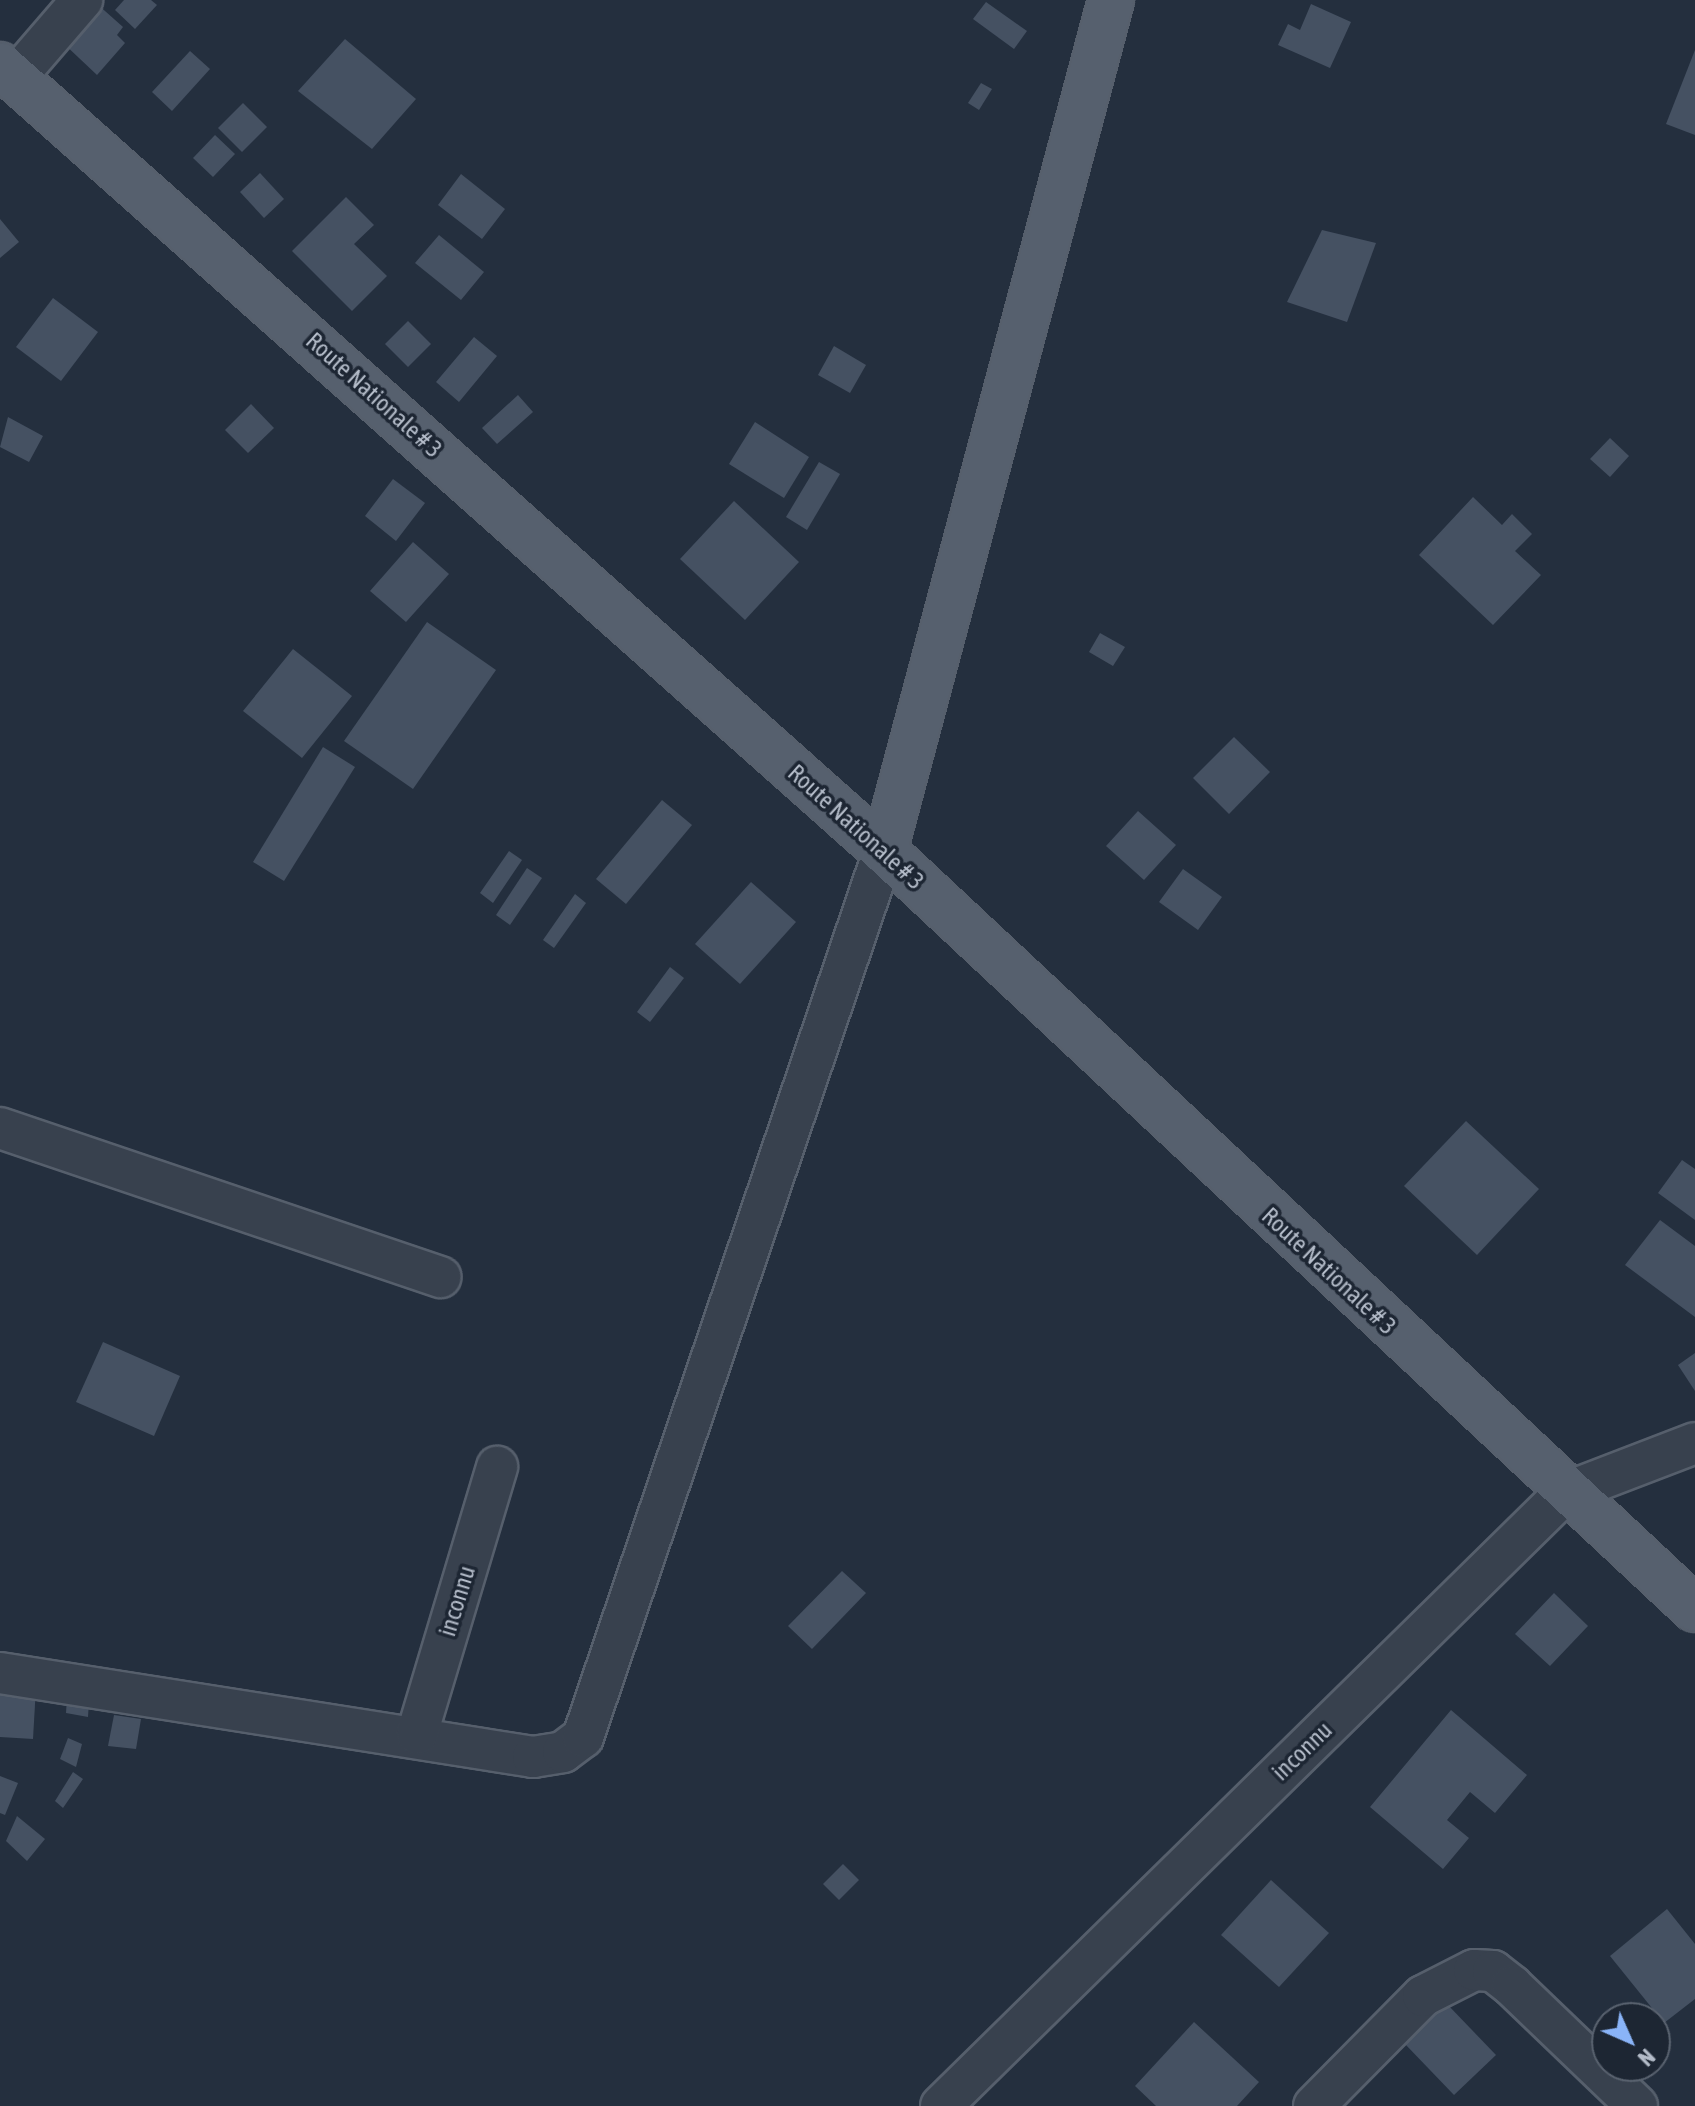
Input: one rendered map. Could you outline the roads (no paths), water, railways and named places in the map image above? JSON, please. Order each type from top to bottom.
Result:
[{"type":"main road","points":[[884,851],[1111,0]]},
{"type":"main road","name":"Route Nationale # 3","points":[[8,72],[884,851],[1565,1493],[1695,1609]]},
{"type":"street","points":[[8,72],[82,0]]},
{"type":"street","points":[[0,1673],[417,1734],[533,1757],[563,1752],[583,1737],[884,851]]},
{"type":"street","points":[[0,1128],[440,1277]]},
{"type":"street","name":"inconnu","points":[[941,2106],[1565,1493],[1695,1443]]},
{"type":"street","name":"inconnu","points":[[417,1734],[497,1467]]},
{"type":"street","points":[[1314,2106],[1423,1996],[1474,1970],[1493,1971],[1512,1986],[1637,2106]]}]
